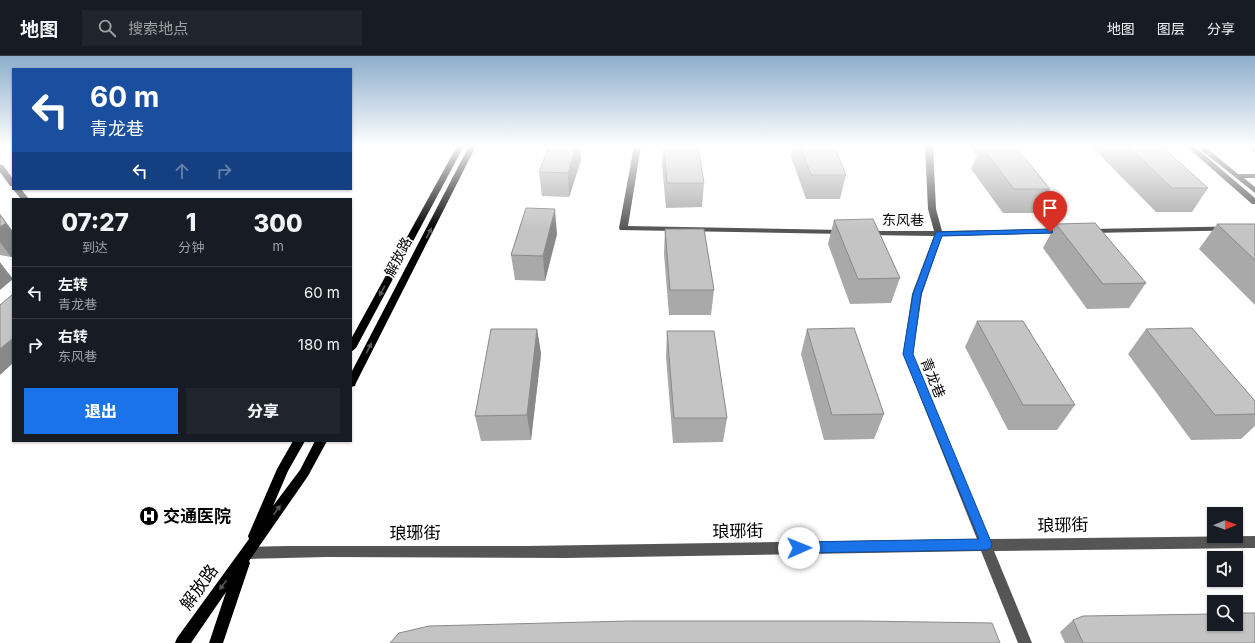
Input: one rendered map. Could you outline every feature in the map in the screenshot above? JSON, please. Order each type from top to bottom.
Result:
[{"type":"main road","name":"解放路","points":[[352,346],[446,173]]},
{"type":"main road","name":"解放路","points":[[352,381],[459,173]]},
{"type":"main road","name":"解放路","points":[[216,643],[247,554],[283,469],[298,442]]},
{"type":"main road","name":"解放路","points":[[182,643],[304,473],[320,442]]},
{"type":"street","points":[[5,173],[12,183]]},
{"type":"street","name":"东风巷","points":[[633,173],[623,228],[939,234],[1255,228]]},
{"type":"street","points":[[930,173],[932,209],[939,234]]},
{"type":"street","points":[[1221,173],[1255,202]]},
{"type":"street","points":[[1234,173],[1255,192]]},
{"type":"street","points":[[1237,176],[1255,176]]},
{"type":"street","points":[[18,190],[24,198]]},
{"type":"street","name":"青龙巷","points":[[939,234],[917,294],[908,354],[1025,643]]},
{"type":"street","name":"琅琊街","points":[[247,554],[301,550],[562,552],[986,544],[1255,542]]},
{"type":"building","points":[[666,173],[702,173],[704,183],[667,183]]},
{"type":"building","points":[[810,173],[845,173],[846,175],[811,175]]},
{"type":"building","points":[[1002,173],[1037,173],[1050,189],[1014,189]]},
{"type":"building","points":[[1157,173],[1192,173],[1208,188],[1172,188]]},
{"type":"building","points":[[526,208],[555,209],[543,256],[511,255]]},
{"type":"building","points":[[0,215],[6,223],[0,227]]},
{"type":"building","points":[[873,219],[900,278],[858,279],[834,220]]},
{"type":"building","points":[[1095,223],[1146,283],[1103,284],[1056,224]]},
{"type":"building","points":[[1217,224],[1255,224],[1255,260]]},
{"type":"building","points":[[665,229],[704,229],[714,290],[670,290]]},
{"type":"building","points":[[12,295],[12,339],[0,349],[0,305]]},
{"type":"building","points":[[977,321],[1023,321],[1075,405],[1023,405]]},
{"type":"building","points":[[854,328],[884,414],[832,415],[807,329]]},
{"type":"building","points":[[1192,328],[1255,401],[1255,414],[1215,415],[1146,329]]},
{"type":"building","points":[[491,329],[537,329],[527,415],[475,416]]},
{"type":"building","points":[[667,331],[714,331],[727,418],[674,418]]},
{"type":"building","points":[[1243,613],[1255,613],[1255,643],[1083,643],[1073,620],[1083,616],[1207,614],[1207,631],[1243,631]]},
{"type":"building","points":[[629,621],[862,621],[992,623],[1000,643],[390,643],[399,633],[429,626]]},
{"type":"place","name":"交通医院","points":[[149,516]]},
{"type":"route","points":[[799,548],[986,544],[908,354],[917,294],[939,234],[1050,232]]}]
